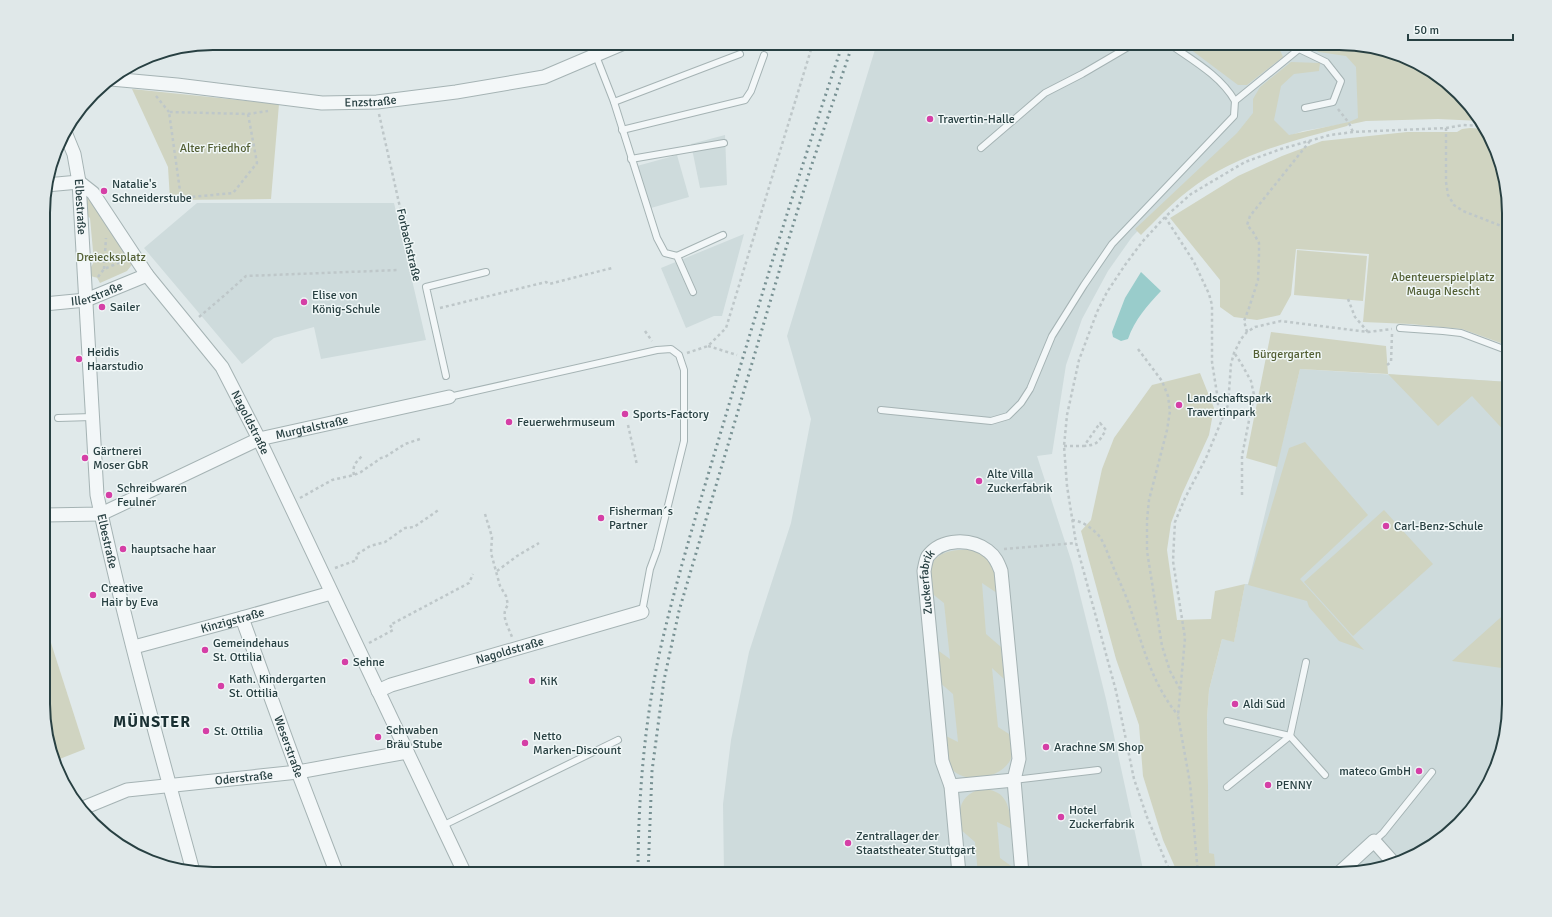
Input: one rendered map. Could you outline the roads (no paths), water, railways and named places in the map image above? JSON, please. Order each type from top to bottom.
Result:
[{"type":"street","name":"Enzstraße","points":[[120,80],[169,84],[322,103],[350,104],[456,92],[544,77],[609,50]]},
{"type":"street","name":"Elbestraße","points":[[68,139],[74,154],[79,182],[97,496],[134,647],[192,866]]},
{"type":"street","points":[[53,184],[79,182]]},
{"type":"street","name":"Nagoldstraße","points":[[79,182],[93,193],[147,275],[222,367],[259,439],[462,867]]},
{"type":"street","name":"Illerstraße","points":[[50,303],[86,300],[147,275]]},
{"type":"street","name":"Murgtalstraße","points":[[50,515],[101,514],[259,439],[450,397]]},
{"type":"street","name":"Zuckerfabrik","points":[[958,867],[951,786],[942,761],[924,571],[928,556],[939,546],[958,541],[974,543],[987,550],[996,559],[1001,571],[1018,759],[1014,780]]},
{"type":"street","name":"Kinzigstraße","points":[[134,647],[331,593]]},
{"type":"street","name":"Nagoldstraße","points":[[378,691],[391,685],[642,612]]},
{"type":"street","name":"Weserstraße","points":[[242,618],[334,867]]},
{"type":"street","name":"Oderstraße","points":[[87,806],[127,790],[298,772],[407,752]]},
{"type":"street","points":[[951,786],[1014,780],[1021,867]]},
{"type":"street","points":[[1346,867],[1374,841],[1387,859]]},
{"type":"lane","points":[[981,148],[1045,92],[1082,74],[1123,50]]},
{"type":"lane","points":[[881,410],[991,421],[1008,416],[1021,403],[1030,388],[1052,336],[1112,244],[1234,116],[1235,101],[1228,89],[1206,69],[1178,50]]},
{"type":"lane","points":[[1235,101],[1298,50]]},
{"type":"lane","points":[[1301,50],[1326,62],[1341,81],[1333,102],[1305,108]]},
{"type":"lane","points":[[614,102],[740,54]]},
{"type":"lane","points":[[622,130],[745,100],[751,92],[764,55]]},
{"type":"lane","points":[[596,56],[614,102],[657,238],[665,253],[677,256],[723,234]]},
{"type":"lane","points":[[631,159],[724,143]]},
{"type":"lane","points":[[677,256],[693,292]]},
{"type":"lane","points":[[446,376],[426,287],[486,272]]},
{"type":"lane","points":[[1400,328],[1461,331],[1502,349]]},
{"type":"lane","points":[[450,397],[657,350],[672,349],[679,355],[684,370],[684,440],[659,543],[650,569],[642,612]]},
{"type":"lane","points":[[58,418],[92,417]]},
{"type":"lane","points":[[1227,787],[1290,736],[1306,662]]},
{"type":"lane","points":[[1227,721],[1290,736],[1325,775]]},
{"type":"lane","points":[[442,826],[618,740]]},
{"type":"lane","points":[[1014,780],[1098,770]]},
{"type":"lane","points":[[1374,841],[1383,833],[1432,772]]},
{"type":"water","points":[[1141,272],[1161,291],[1138,319],[1128,339],[1121,341],[1113,337],[1112,332],[1125,298]]},
{"type":"railway","points":[[638,867],[639,819],[649,709],[666,625],[690,536],[753,324],[841,50]]},
{"type":"railway","points":[[648,867],[652,771],[664,680],[679,611],[786,248],[810,170],[851,50]]},
{"type":"place","name":"Travertin-Halle","points":[[930,119]]},
{"type":"place","name":"Natalie's Schneiderstube","points":[[104,191]]},
{"type":"place","name":"Elise von König-Schule","points":[[304,302]]},
{"type":"place","name":"Sailer","points":[[102,307]]},
{"type":"place","name":"Heidis Haarstudio","points":[[79,359]]},
{"type":"place","name":"Landschaftspark Travertinpark","points":[[1179,405]]},
{"type":"place","name":"Sports-Factory","points":[[625,414]]},
{"type":"place","name":"Feuerwehrmuseum","points":[[509,422]]},
{"type":"place","name":"Gärtnerei Moser GbR","points":[[85,458]]},
{"type":"place","name":"Alte Villa Zuckerfabrik","points":[[979,481]]},
{"type":"place","name":"Schreibwaren Feulner","points":[[109,495]]},
{"type":"place","name":"Fisherman´s Partner","points":[[601,518]]},
{"type":"place","name":"Carl-Benz-Schule","points":[[1386,526]]},
{"type":"place","name":"hauptsache haar","points":[[123,549]]},
{"type":"place","name":"Creative Hair by Eva","points":[[93,595]]},
{"type":"place","name":"Gemeindehaus St. Ottilia","points":[[205,650]]},
{"type":"place","name":"Sehne","points":[[345,662]]},
{"type":"place","name":"KiK","points":[[532,681]]},
{"type":"place","name":"Kath. Kindergarten St. Ottilia","points":[[221,686]]},
{"type":"place","name":"Aldi Süd","points":[[1235,704]]},
{"type":"place","name":"St. Ottilia","points":[[206,731]]},
{"type":"place","name":"Schwaben Bräu Stube","points":[[378,737]]},
{"type":"place","name":"Netto Marken-Discount","points":[[525,743]]},
{"type":"place","name":"Arachne SM Shop","points":[[1046,747]]},
{"type":"place","name":"mateco GmbH","points":[[1419,771]]},
{"type":"place","name":"PENNY","points":[[1268,785]]},
{"type":"place","name":"Hotel Zuckerfabrik","points":[[1061,817]]},
{"type":"place","name":"Zentrallager der Staatstheater Stuttgart","points":[[848,843]]},
{"type":"district","name":"MÜNSTER","points":[[152,721]]},
{"type":"park label","name":"Alter Friedhof","points":[[215,148]]},
{"type":"park label","name":"Dreiecksplatz","points":[[111,257]]},
{"type":"park label","name":"Abenteuerspielplatz Mauga Nescht","points":[[1443,284]]},
{"type":"park label","name":"Bürgergarten","points":[[1287,354]]}]
